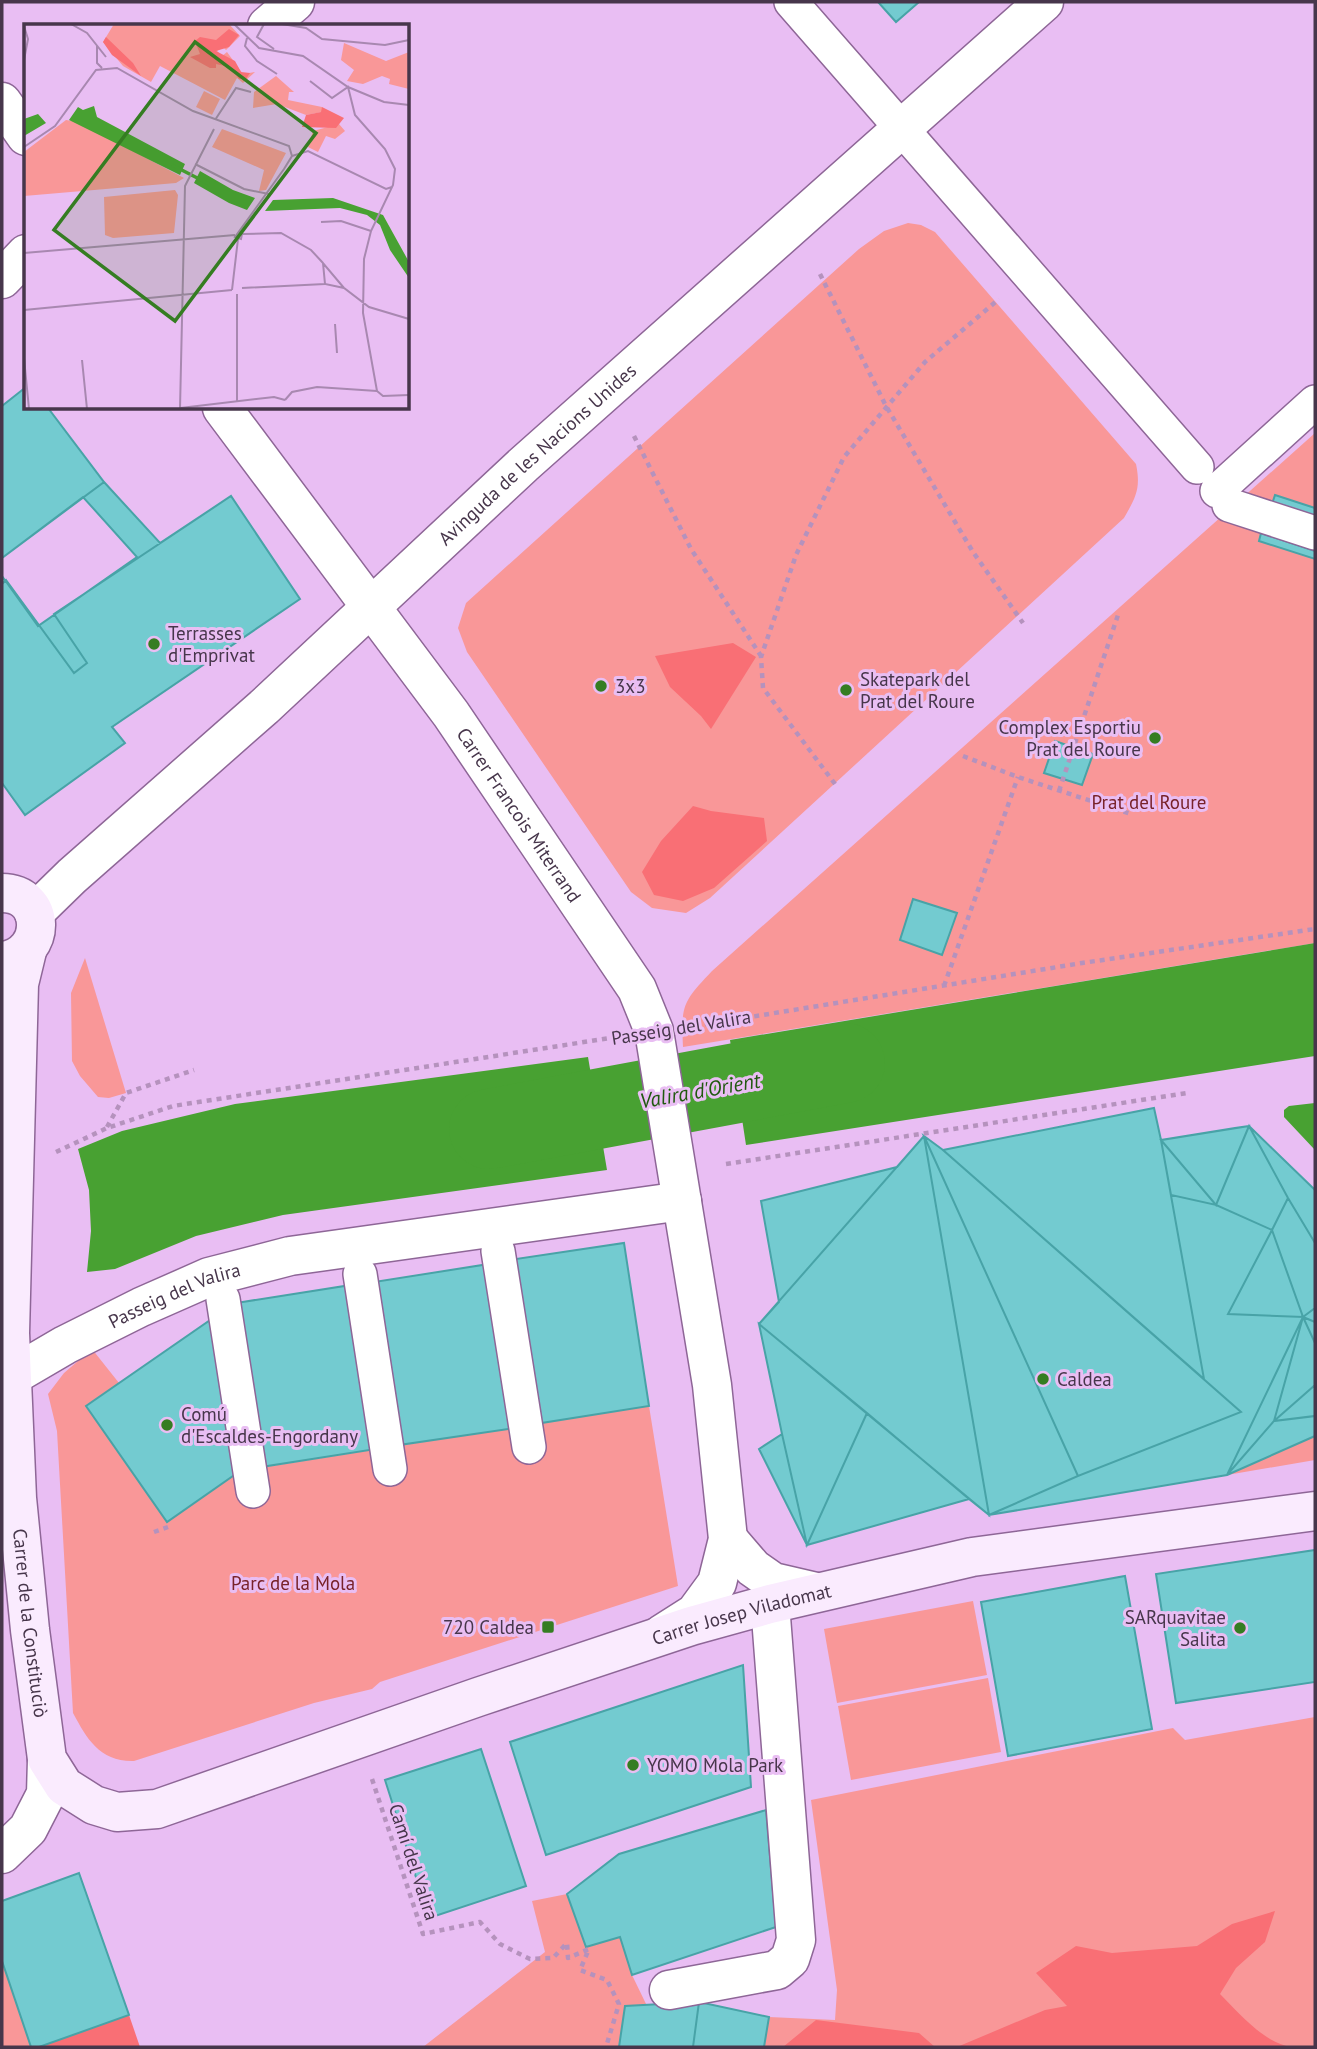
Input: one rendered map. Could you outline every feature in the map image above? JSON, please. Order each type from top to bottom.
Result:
[{"type":"main road","points":[[2,893],[18,896],[34,913],[37,923],[36,933],[14,956]]},
{"type":"main road","name":"Carrer de la Constituciò","points":[[14,956],[19,984],[10,1333],[18,1511],[47,1759]]},
{"type":"main road","name":"Carrer Josep Viladomat","points":[[47,1759],[64,1786],[93,1805],[117,1812],[156,1810],[466,1701],[691,1626],[770,1604],[972,1557],[1315,1511]]},
{"type":"street","points":[[269,24],[295,2]]},
{"type":"street","points":[[791,2],[1214,488],[1315,533]]},
{"type":"street","name":"Avinguda de les Nacions Unides","points":[[34,913],[72,876],[264,707],[523,465],[1044,2]]},
{"type":"street","points":[[2,102],[24,133]]},
{"type":"street","points":[[2,279],[24,256]]},
{"type":"street","points":[[1214,488],[1315,402]]},
{"type":"street","name":"Carrer Francois Miterrand","points":[[223,410],[373,606],[451,714],[637,989],[654,1031],[712,1385],[728,1539]]},
{"type":"street","name":"Passeig del Valira","points":[[12,1376],[65,1345],[209,1277],[290,1256],[679,1186]]},
{"type":"street","points":[[498,1251],[528,1447]]},
{"type":"street","points":[[360,1275],[390,1469]]},
{"type":"street","points":[[223,1299],[253,1491]]},
{"type":"street","points":[[728,1539],[753,1569],[773,1582],[819,1592]]},
{"type":"street","points":[[654,1639],[695,1613],[717,1583],[728,1539]]},
{"type":"street","points":[[669,1990],[776,1970],[790,1959],[796,1940],[770,1604]]},
{"type":"street","name":"Carrer de la Constituciò","points":[[2,1854],[28,1829],[46,1794],[47,1759]]},
{"type":"path","points":[[820,274],[886,407],[973,552],[1023,623]]},
{"type":"path","points":[[835,784],[763,688],[761,657],[796,555],[844,457],[925,362],[1030,274]]},
{"type":"path","points":[[634,436],[691,549],[761,657]]},
{"type":"path","points":[[1059,791],[1119,612]]},
{"type":"path","points":[[963,756],[1017,777],[1131,814]]},
{"type":"path","points":[[944,986],[1017,777]]},
{"type":"path","name":"Passeig del Valira","points":[[55,1153],[107,1128],[173,1106],[1315,929]]},
{"type":"path","points":[[107,1128],[126,1093],[194,1070]]},
{"type":"path","points":[[726,1164],[1187,1093]]},
{"type":"path","points":[[154,1532],[168,1527]]},
{"type":"path","name":"Camí del Valira","points":[[369,1769],[423,1934],[480,1922],[500,1944],[530,1958],[553,1958],[567,1943],[568,1958],[589,1949],[580,1970],[607,1980],[619,2004],[606,2047]]},
{"type":"green space","points":[[908,223],[921,225],[935,232],[1136,464],[1138,486],[1134,498],[1124,518],[710,898],[686,913],[652,908],[631,892],[467,652],[458,628],[466,603],[859,249],[884,231]]},
{"type":"green space","name":"Complex Esportiu Prat del Roure","points":[[1315,433],[1315,943],[683,1047],[686,1004],[712,971]]},
{"type":"green space","points":[[85,958],[126,1093],[109,1098],[98,1097],[80,1076],[72,1061],[71,993]]},
{"type":"green space","name":"Parc de la Mola","points":[[92,1349],[119,1383],[87,1405],[167,1521],[240,1471],[649,1406],[678,1586],[380,1682],[372,1689],[314,1703],[134,1761],[112,1758],[89,1740],[73,1713],[57,1431],[48,1394],[64,1373]]},
{"type":"green space","points":[[1315,1436],[1315,1460],[1227,1475]]},
{"type":"green space","points":[[973,1601],[987,1675],[837,1703],[824,1629]]},
{"type":"green space","points":[[988,1678],[1001,1752],[851,1780],[838,1706]]},
{"type":"green space","points":[[1315,1717],[1315,2047],[764,2047],[769,2017],[835,2020],[837,1990],[811,1800],[1173,1728],[1185,1740]]},
{"type":"green space","points":[[567,1894],[590,1946],[620,1937],[632,1975],[647,2006],[625,2007],[619,2047],[423,2047],[545,1952],[532,1901]]},
{"type":"green space","points":[[2,1961],[31,2047],[2,2047]]},
{"type":"shaded area","points":[[733,643],[756,657],[711,729],[670,687],[655,656]]},
{"type":"shaded area","points":[[693,806],[764,818],[767,841],[714,888],[683,901],[654,895],[642,872],[661,841]]},
{"type":"shaded area","points":[[1315,943],[1315,1056],[746,1145],[730,1040]]},
{"type":"shaded area","points":[[588,1057],[607,1170],[283,1215],[196,1236],[115,1269],[87,1272],[91,1231],[89,1190],[78,1149],[122,1131],[235,1104]]},
{"type":"shaded area","points":[[1315,1103],[1315,1150],[1284,1117],[1284,1110],[1289,1106]]},
{"type":"shaded area","points":[[1275,1911],[1265,1942],[1236,1968],[1220,1994],[1271,2040],[1291,2047],[957,2047],[1045,2010],[1067,2006],[1036,1973],[1076,1946],[1112,1953],[1197,1946],[1232,1924]]},
{"type":"shaded area","points":[[129,2015],[140,2047],[39,2047]]},
{"type":"shaded area","points":[[816,2020],[919,2033],[935,2047],[783,2047]]},
{"type":"building","points":[[878,2],[919,2],[896,22]]},
{"type":"building","name":"Terrasses d'Emprivat","points":[[24,389],[24,410],[50,410],[104,482],[160,543],[231,496],[300,599],[112,727],[125,743],[25,815],[2,783],[2,576],[38,626],[137,557],[83,497],[2,558],[2,406]]},
{"type":"building","points":[[24,389],[24,410],[50,410],[104,482],[2,558],[2,406]]},
{"type":"building","points":[[1275,495],[1315,508],[1315,517],[1272,504]]},
{"type":"building","name":"Terrasses d'Emprivat","points":[[231,496],[300,599],[112,727],[125,743],[25,815],[2,783],[2,584],[6,580],[74,673],[87,663],[54,614]]},
{"type":"building","points":[[1261,533],[1315,551],[1315,559],[1259,541]]},
{"type":"building","points":[[1055,741],[1093,754],[1082,785],[1044,773]]},
{"type":"building","points":[[913,899],[957,913],[942,955],[900,940]]},
{"type":"building","name":"Caldea","points":[[1154,1108],[1161,1140],[1249,1126],[1315,1190],[1315,1436],[1227,1475],[989,1515],[969,1499],[807,1545],[759,1449],[782,1434],[759,1324],[779,1302],[761,1201],[897,1167],[924,1136],[943,1150]]},
{"type":"building","points":[[1154,1108],[1161,1140],[1204,1379],[943,1150]]},
{"type":"building","points":[[1249,1126],[1315,1190],[1315,1243],[1288,1198]]},
{"type":"building","points":[[1249,1126],[1288,1198],[1272,1230],[1216,1205]]},
{"type":"building","points":[[1249,1126],[1216,1205],[1161,1140],[1235,1128]]},
{"type":"building","points":[[924,1136],[943,1150],[1241,1412],[1078,1476]]},
{"type":"building","points":[[924,1136],[1078,1476],[989,1515]]},
{"type":"building","points":[[924,1136],[989,1515],[759,1324]]},
{"type":"building","points":[[1161,1140],[1216,1205],[1171,1195]]},
{"type":"building","points":[[1288,1198],[1315,1243],[1315,1308],[1303,1317],[1272,1230]]},
{"type":"building","points":[[1272,1230],[1303,1317],[1228,1314]]},
{"type":"building","points":[[624,1243],[649,1406],[535,1424],[509,1260]]},
{"type":"building","points":[[489,1264],[515,1428],[399,1445],[374,1282]]},
{"type":"building","points":[[351,1285],[376,1449],[261,1467],[236,1303]]},
{"type":"building","points":[[1315,1308],[1315,1322],[1303,1317]]},
{"type":"building","name":"Comú d'Escaldes-Engordany","points":[[216,1316],[240,1471],[167,1522],[86,1406]]},
{"type":"building","points":[[1303,1317],[1315,1343],[1315,1416],[1274,1421]]},
{"type":"building","points":[[1303,1317],[1315,1343],[1315,1385],[1274,1421]]},
{"type":"building","points":[[1303,1317],[1274,1421],[1227,1475]]},
{"type":"building","points":[[1303,1317],[1315,1322],[1315,1343]]},
{"type":"building","points":[[759,1324],[867,1413],[807,1545],[782,1434]]},
{"type":"building","points":[[867,1413],[969,1499],[807,1545]]},
{"type":"building","points":[[1315,1416],[1315,1436],[1227,1475],[1274,1421]]},
{"type":"building","name":"SARquavitae Salita","points":[[1315,1550],[1315,1682],[1176,1703],[1156,1574]]},
{"type":"building","points":[[1125,1576],[1152,1729],[1008,1756],[981,1602]]},
{"type":"building","name":"YOMO Mola Park","points":[[743,1665],[751,1787],[546,1855],[510,1742]]},
{"type":"building","points":[[481,1749],[526,1886],[429,1918],[385,1780]]},
{"type":"building","points":[[766,1810],[776,1927],[632,1975],[620,1937],[586,1947],[567,1894],[619,1854]]},
{"type":"building","points":[[79,1873],[129,2015],[39,2047],[31,2047],[2,1961],[2,1901]]},
{"type":"building","points":[[699,2002],[693,2047],[619,2047],[625,2006]]},
{"type":"building","points":[[699,2002],[769,2017],[764,2047],[693,2047]]},
{"type":"waterway","name":"Valira d'Orient","points":[[489,1129],[845,1063]]},
{"type":"place","name":"Terrasses d'Emprivat","points":[[154,644]]},
{"type":"place","name":"3x3","points":[[601,686]]},
{"type":"place","name":"Skatepark del Prat del Roure","points":[[846,690]]},
{"type":"place","name":"Complex Esportiu Prat del Roure","points":[[1155,738]]},
{"type":"place","name":"Caldea","points":[[1043,1379]]},
{"type":"place","name":"Comú d'Escaldes-Engordany","points":[[167,1425]]},
{"type":"place","name":"720 Caldea","points":[[548,1627]]},
{"type":"place","name":"SARquavitae Salita","points":[[1240,1628]]},
{"type":"place","name":"YOMO Mola Park","points":[[633,1765]]},
{"type":"park label","name":"Prat del Roure","points":[[1149,802]]}]
